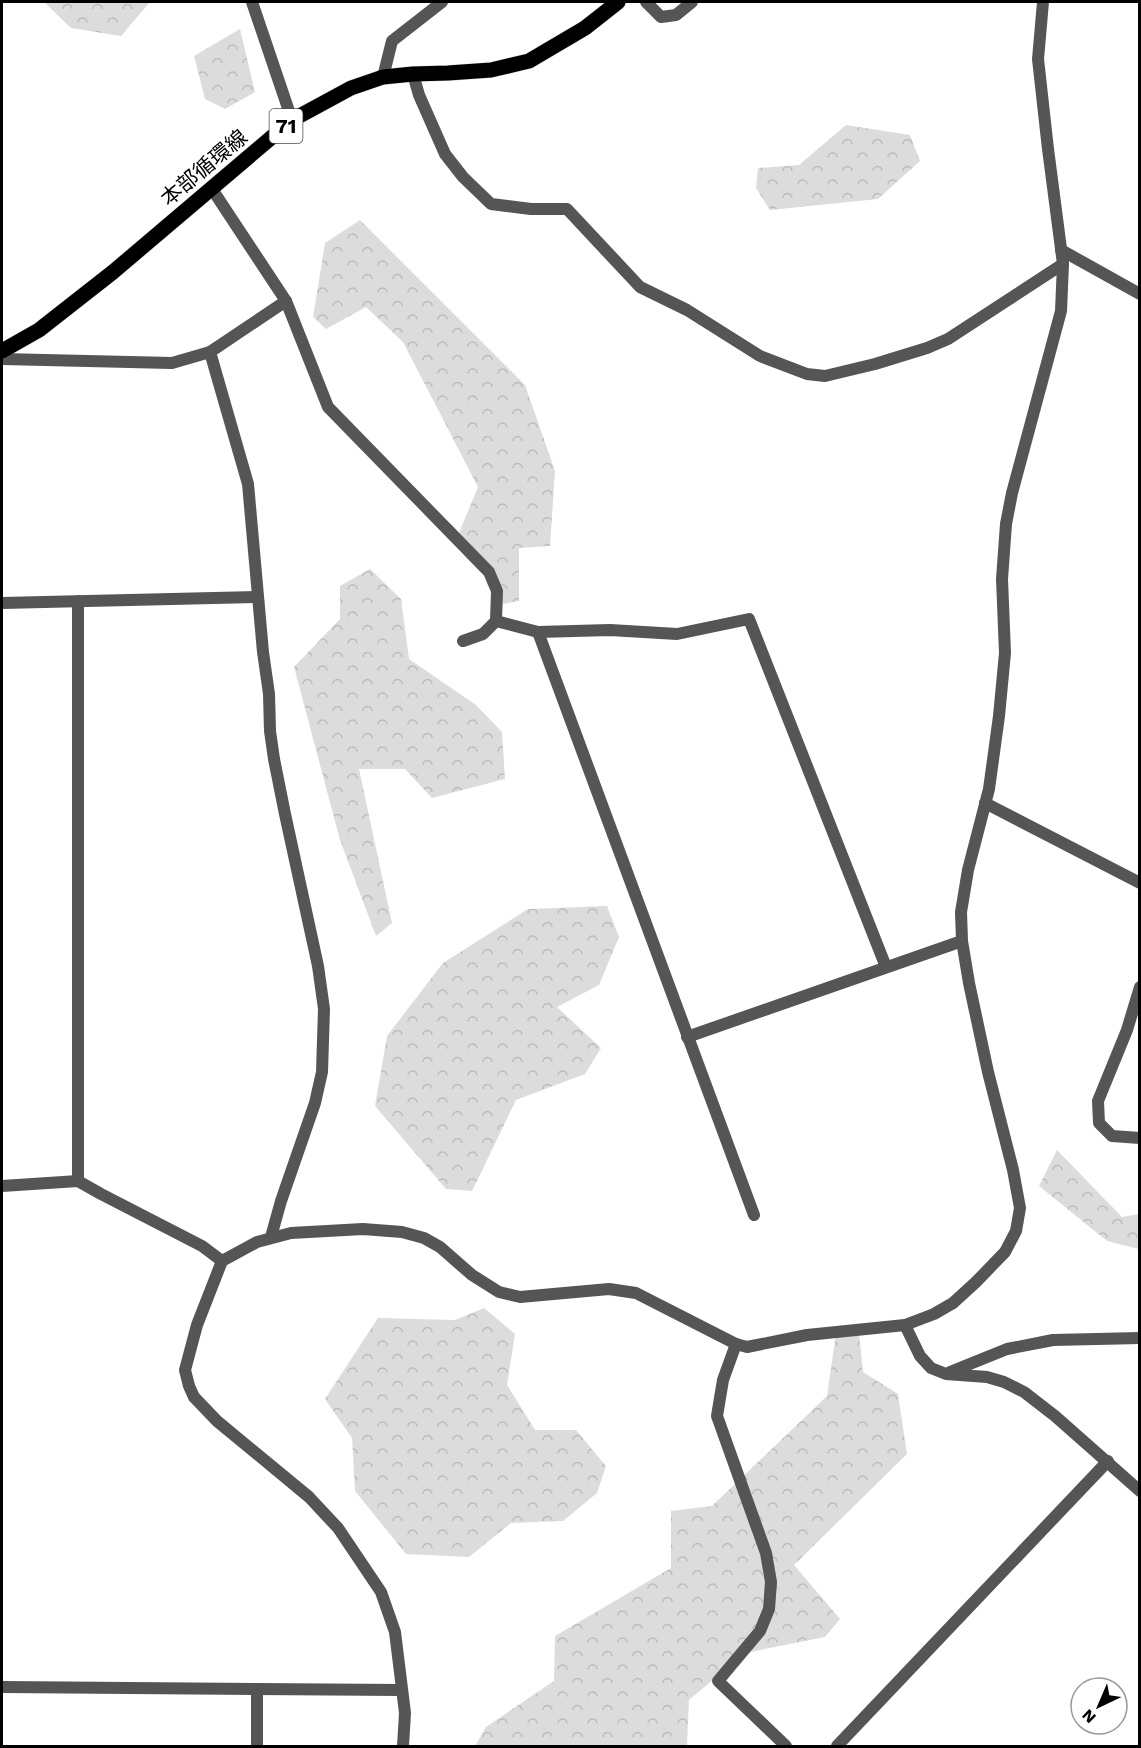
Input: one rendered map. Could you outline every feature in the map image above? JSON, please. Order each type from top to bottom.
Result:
[{"type":"main road","name":"本部循環線","points":[[2,351],[39,330],[113,272],[292,120],[351,88],[383,77],[491,70],[529,61],[585,28],[618,2]]},
{"type":"street","points":[[252,2],[292,120]]},
{"type":"street","points":[[383,77],[392,40],[442,2]]},
{"type":"street","points":[[646,2],[661,17],[676,15],[692,2]]},
{"type":"street","points":[[403,1746],[405,1713],[395,1632],[381,1592],[344,1536],[309,1497],[217,1421],[194,1397],[189,1386],[185,1370],[197,1325],[222,1261],[257,1242],[291,1233],[363,1229],[402,1232],[424,1238],[440,1247],[472,1275],[499,1292],[520,1297],[609,1289],[636,1293],[736,1344],[747,1347],[807,1335],[905,1325],[934,1314],[953,1303],[1005,1252],[1016,1231],[1020,1208],[1013,1170],[988,1072],[962,941],[961,912],[968,870],[990,779],[1005,653],[1002,579],[1006,524],[1012,493],[1061,311],[1063,264],[1038,59],[1043,2]]},
{"type":"street","points":[[413,74],[419,95],[445,154],[463,177],[491,204],[531,209],[567,210],[640,287],[687,310],[760,356],[807,374],[825,376],[875,364],[948,339],[1063,264]]},
{"type":"street","points":[[212,189],[286,302],[328,406],[489,572],[497,591],[496,621],[483,634],[463,641]]},
{"type":"street","points":[[1061,250],[1140,294]]},
{"type":"street","points":[[2,359],[172,363],[210,352],[286,302]]},
{"type":"street","points":[[210,352],[248,484],[274,759],[318,966],[324,1009],[322,1072],[271,1237]]},
{"type":"street","points":[[2,603],[257,597]]},
{"type":"street","points":[[78,601],[78,1181]]},
{"type":"street","points":[[496,621],[538,632],[610,630],[677,633],[749,620],[886,967]]},
{"type":"street","points":[[538,632],[754,1215]]},
{"type":"street","points":[[985,804],[1140,883]]},
{"type":"street","points":[[687,1037],[962,941]]},
{"type":"street","points":[[1140,987],[1127,1030],[1098,1101],[1099,1124],[1113,1136],[1140,1138]]},
{"type":"street","points":[[2,1186],[78,1181],[202,1246],[222,1261]]},
{"type":"street","points":[[905,1325],[920,1356],[931,1368],[946,1374],[987,1377],[1024,1392],[1056,1416],[1140,1491]]},
{"type":"street","points":[[946,1374],[1007,1349],[1053,1340],[1140,1338]]},
{"type":"street","points":[[736,1344],[723,1380],[717,1416],[766,1553],[771,1582],[769,1608],[760,1631],[718,1681],[786,1746]]},
{"type":"street","points":[[837,1746],[1108,1461]]},
{"type":"street","points":[[2,1687],[402,1690]]},
{"type":"street","points":[[257,1689],[257,1746]]},
{"type":"green space","points":[[44,2],[150,2],[121,36],[71,28]]},
{"type":"green space","points":[[240,29],[255,92],[225,109],[205,99],[194,56]]},
{"type":"green space","points":[[846,125],[910,135],[920,161],[878,199],[770,210],[756,188],[758,168],[799,165]]},
{"type":"green space","points":[[360,220],[525,385],[555,471],[550,546],[519,548],[519,601],[503,604],[459,533],[478,487],[403,342],[366,307],[326,329],[313,317],[325,243]]},
{"type":"green space","points":[[370,569],[401,599],[409,659],[476,705],[502,732],[505,779],[432,798],[405,769],[359,769],[392,923],[376,936],[340,840],[294,667],[340,619],[340,586]]},
{"type":"green space","points":[[607,906],[619,937],[599,985],[557,1007],[601,1048],[585,1074],[516,1100],[472,1191],[446,1189],[375,1106],[387,1036],[443,963],[528,909]]},
{"type":"green space","points":[[1057,1150],[1122,1217],[1139,1214],[1139,1249],[1107,1241],[1039,1186]]},
{"type":"green space","points":[[484,1308],[515,1334],[507,1385],[535,1430],[576,1430],[606,1466],[597,1493],[563,1521],[511,1523],[469,1557],[406,1554],[355,1491],[352,1438],[325,1399],[378,1318],[455,1320]]},
{"type":"green space","points":[[836,1333],[859,1333],[863,1372],[898,1394],[907,1454],[794,1565],[840,1619],[825,1637],[745,1653],[689,1700],[687,1746],[475,1746],[486,1727],[554,1681],[555,1636],[671,1568],[671,1511],[712,1506],[827,1396]]}]
